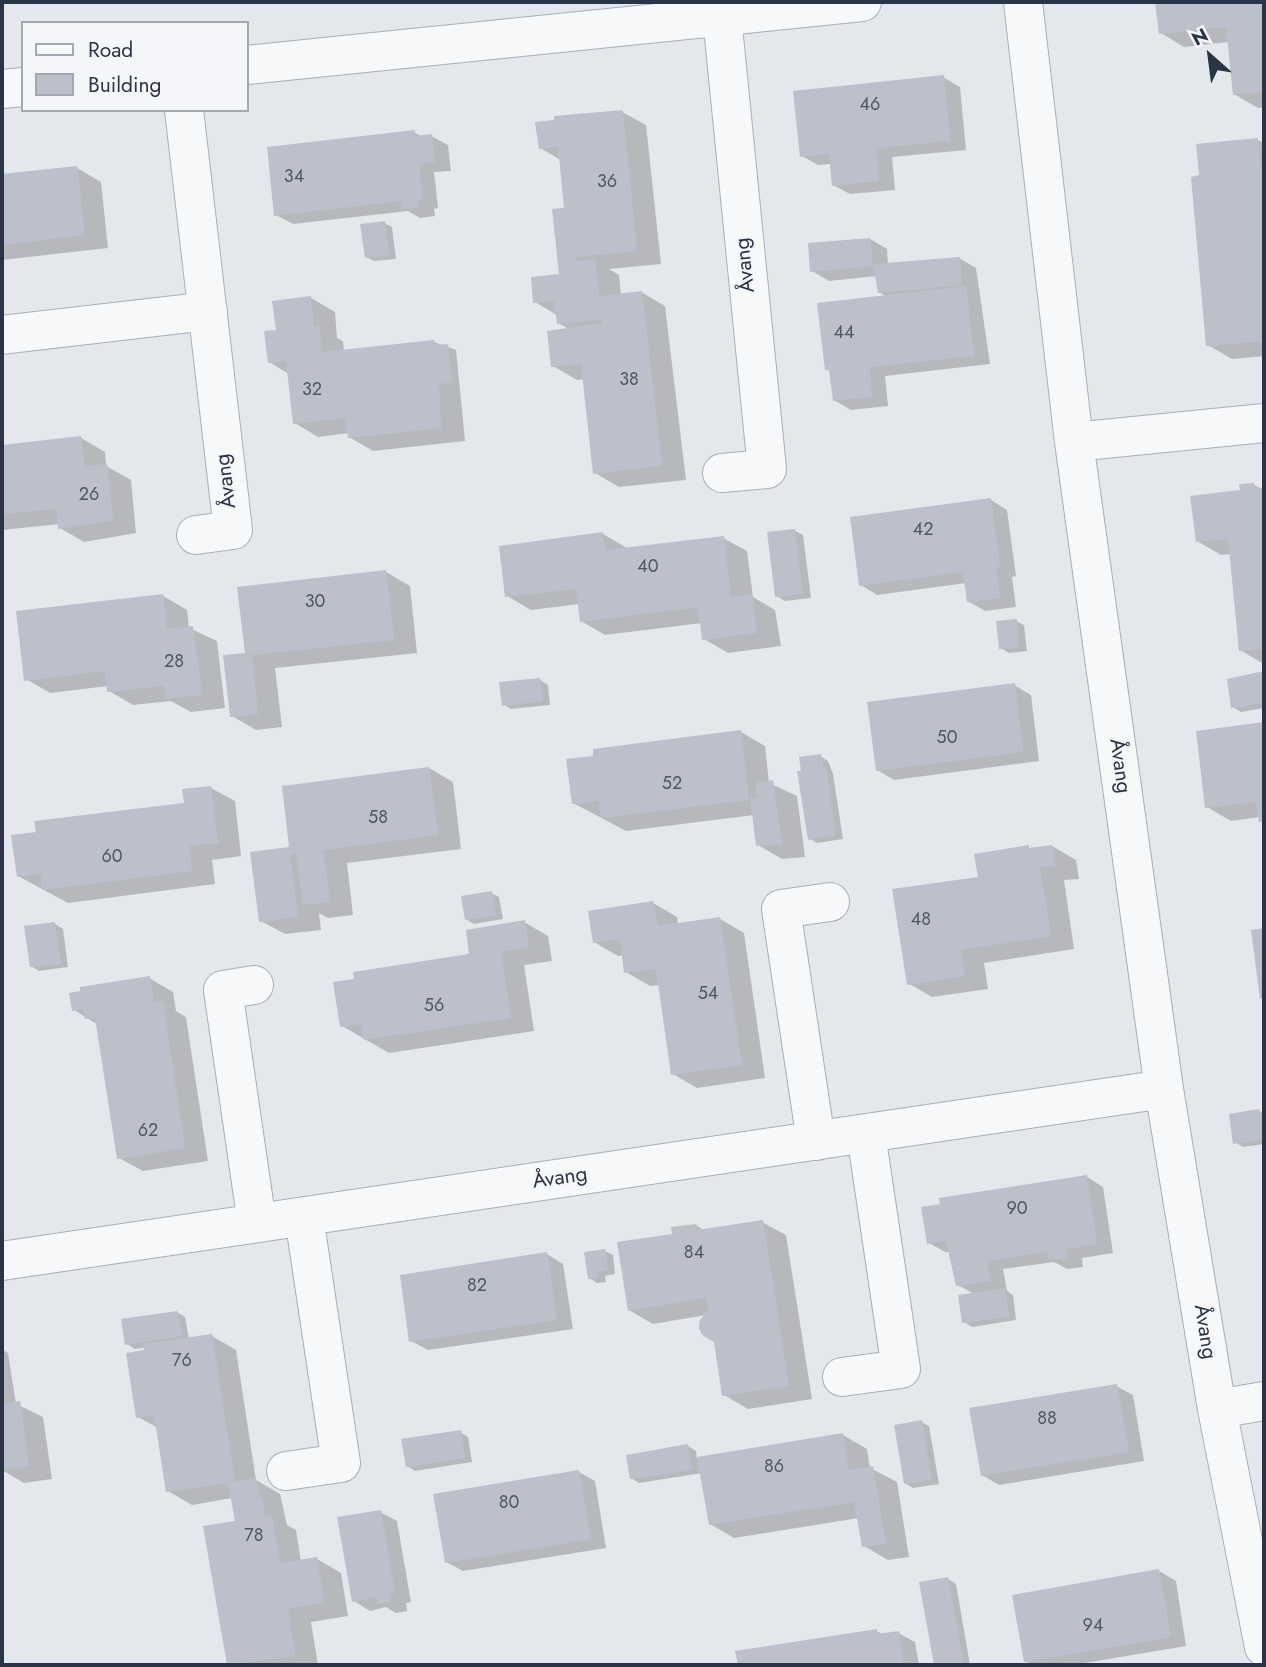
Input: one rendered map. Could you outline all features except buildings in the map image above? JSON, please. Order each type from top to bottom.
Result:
[{"type":"street","points":[[248,65],[862,2]]},
{"type":"street","name":"Åvang","points":[[1023,2],[1074,442],[1164,1089],[1217,1409],[1264,1647]]},
{"type":"street","name":"Åvang","points":[[722,17],[766,469],[722,473]]},
{"type":"street","points":[[2,89],[21,87]]},
{"type":"street","name":"Åvang","points":[[184,112],[233,530],[196,535]]},
{"type":"street","points":[[2,335],[208,311]]},
{"type":"street","points":[[1074,442],[1264,423]]},
{"type":"street","points":[[816,1141],[781,909],[830,902]]},
{"type":"street","points":[[254,985],[223,990],[257,1223]]},
{"type":"street","name":"Åvang","points":[[2,1261],[1164,1089]]},
{"type":"street","points":[[842,1377],[901,1369],[866,1134]]},
{"type":"street","points":[[286,1471],[341,1463],[304,1217]]},
{"type":"street","points":[[1217,1409],[1264,1401]]}]
